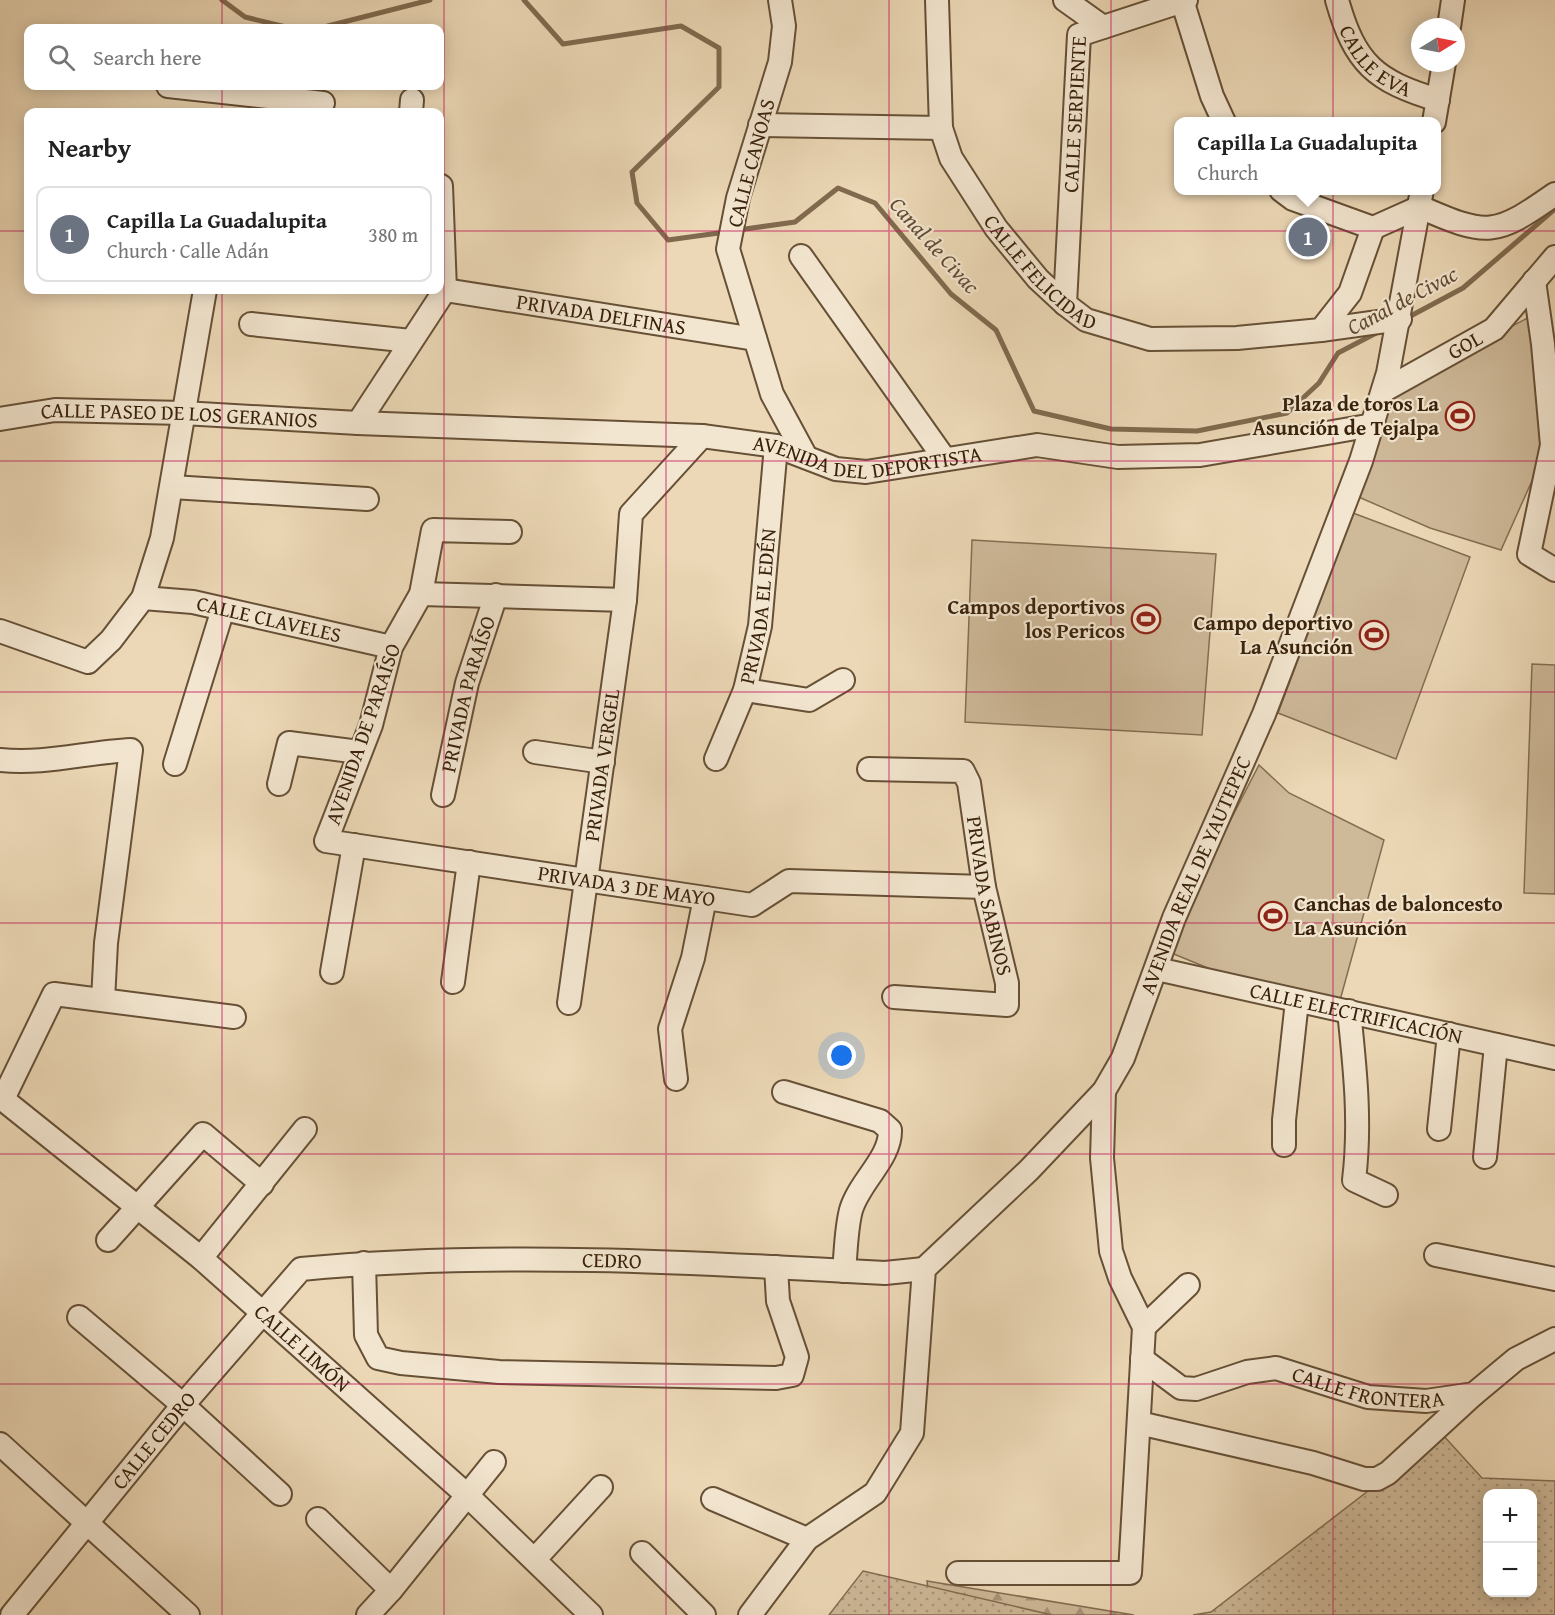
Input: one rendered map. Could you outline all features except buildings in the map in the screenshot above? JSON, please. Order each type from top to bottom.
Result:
[{"type":"street","name":"CALLE CANOAS","points":[[780,0],[784,26],[780,62],[738,198],[728,249],[772,394],[806,457]]},
{"type":"street","name":"CALLE FELICIDAD","points":[[937,0],[941,128],[951,158],[996,228],[1038,279],[1086,320],[1150,339],[1237,338],[1399,320]]},
{"type":"street","points":[[1065,0],[1103,27]]},
{"type":"street","points":[[1184,0],[1212,96],[1222,117]]},
{"type":"street","name":"CALLE SERPIENTE","points":[[1065,304],[1079,35],[1184,0]]},
{"type":"street","name":"CALLE EVA","points":[[1336,0],[1347,35],[1368,68],[1436,111]]},
{"type":"street","points":[[1451,18],[1454,0]]},
{"type":"street","points":[[1436,111],[1442,72]]},
{"type":"street","points":[[184,90],[236,103],[323,103]]},
{"type":"street","points":[[760,125],[941,128]]},
{"type":"street","points":[[1322,330],[1350,293],[1373,228],[1421,199],[1456,223],[1486,229],[1515,221],[1555,194]]},
{"type":"street","points":[[1288,195],[1293,199],[1373,228]]},
{"type":"street","name":"AVENIDA REAL DE YAUTEPEC","points":[[924,1269],[1029,1170],[1104,1091],[1123,1058],[1174,918],[1264,714],[1372,425],[1385,382],[1399,320],[1421,199]]},
{"type":"street","points":[[801,256],[944,458]]},
{"type":"street","name":"GOL","points":[[1385,382],[1494,329],[1555,257]]},
{"type":"street","points":[[444,270],[445,291]]},
{"type":"street","points":[[1534,281],[1554,445],[1550,486],[1529,554],[1555,570]]},
{"type":"street","name":"PRIVADA DELFINAS","points":[[445,291],[754,339]]},
{"type":"street","points":[[0,631],[88,662],[111,640],[143,598],[162,538],[204,294]]},
{"type":"street","points":[[358,423],[443,294]]},
{"type":"street","points":[[251,324],[411,341]]},
{"type":"street","name":"CALLE PASEO DE LOS GERANIOS","points":[[0,419],[55,410],[183,413],[358,423]]},
{"type":"street","name":"AVENIDA DEL DEPORTISTA","points":[[358,423],[702,436],[776,446],[836,469],[866,472],[1037,445],[1118,457],[1200,455],[1372,425]]},
{"type":"street","name":"PRIVADA VERGEL","points":[[569,1003],[625,600],[631,514],[702,436]]},
{"type":"street","name":"PRIVADA EL EDÉN","points":[[716,759],[745,690],[760,626],[776,446]]},
{"type":"street","points":[[171,487],[367,499]]},
{"type":"street","name":"AVENIDA DE PARAÍSO","points":[[326,841],[371,725],[391,647],[421,594],[433,530],[510,532]]},
{"type":"street","points":[[421,594],[625,600]]},
{"type":"street","name":"PRIVADA PARAÍSO","points":[[443,795],[466,683],[496,595]]},
{"type":"street","name":"CALLE CLAVELES","points":[[143,598],[193,602],[391,647]]},
{"type":"street","points":[[175,764],[223,609]]},
{"type":"street","points":[[745,690],[809,700],[843,680]]},
{"type":"street","points":[[279,784],[289,743],[359,752]]},
{"type":"street","points":[[0,760],[54,760],[95,752],[131,750],[106,943],[103,1000]]},
{"type":"street","points":[[535,752],[603,762]]},
{"type":"street","name":"PRIVADA SABINOS","points":[[869,769],[963,771],[969,783],[984,887],[1007,983],[1007,1005],[894,997]]},
{"type":"street","name":"PRIVADA 3 DE MAYO","points":[[326,841],[752,905],[789,881],[984,887]]},
{"type":"street","points":[[332,972],[354,845]]},
{"type":"street","points":[[453,982],[469,862]]},
{"type":"street","points":[[676,1079],[670,1029],[693,958],[705,898]]},
{"type":"street","name":"CALLE ELECTRIFICACIÓN","points":[[1157,969],[1555,1058]]},
{"type":"street","points":[[1,1098],[54,994],[234,1017]]},
{"type":"street","points":[[1284,1145],[1297,1000]]},
{"type":"street","points":[[1349,1011],[1359,1142],[1354,1180],[1386,1195]]},
{"type":"street","points":[[1438,1129],[1449,1034]]},
{"type":"street","points":[[1485,1157],[1496,1045]]},
{"type":"street","points":[[958,1574],[1130,1574],[1144,1327],[1120,1278],[1111,1251],[1102,1158],[1104,1091]]},
{"type":"street","points":[[784,1092],[880,1121],[890,1130],[890,1142],[861,1185],[851,1210],[844,1271]]},
{"type":"street","name":"CALLE LIMÓN","points":[[1,1098],[139,1206],[201,1258],[468,1496],[591,1615]]},
{"type":"street","points":[[201,1258],[305,1129]]},
{"type":"street","points":[[108,1240],[203,1134],[262,1184]]},
{"type":"street","points":[[1436,1255],[1555,1279]]},
{"type":"street","name":"CEDRO","points":[[301,1269],[364,1263],[566,1261],[776,1267],[885,1273],[924,1269]]},
{"type":"street","points":[[364,1263],[366,1335],[378,1358],[401,1363],[499,1372],[776,1378],[792,1375],[797,1357],[778,1301],[776,1267]]},
{"type":"street","name":"CALLE CEDRO","points":[[10,1615],[183,1405],[301,1269]]},
{"type":"street","points":[[750,1615],[807,1539],[875,1493],[912,1433],[924,1269]]},
{"type":"street","points":[[1144,1327],[1188,1285]]},
{"type":"street","points":[[80,1317],[183,1405],[280,1494]]},
{"type":"street","name":"CALLE FRONTERA","points":[[1142,1359],[1181,1388],[1196,1389],[1246,1372],[1276,1368],[1368,1398],[1426,1401],[1474,1394],[1516,1359],[1555,1339]]},
{"type":"street","points":[[1139,1423],[1313,1462],[1364,1479],[1377,1479],[1388,1473],[1474,1394]]},
{"type":"street","points":[[0,1444],[188,1615]]},
{"type":"street","points":[[368,1615],[391,1590],[494,1462]]},
{"type":"street","points":[[535,1559],[601,1487]]},
{"type":"street","points":[[713,1499],[807,1539]]},
{"type":"street","points":[[318,1519],[391,1590]]},
{"type":"street","points":[[642,1552],[704,1615]]},
{"type":"street","points":[[0,1607],[10,1615]]},
{"type":"green space","name":"Plaza de toros La Asunción de Tejalpa","points":[[1533,315],[1541,439],[1535,474],[1501,550],[1430,528],[1354,495],[1388,393]]},
{"type":"green space","name":"Campo deportivo La Asunción","points":[[1353,513],[1470,557],[1396,759],[1278,713]]},
{"type":"green space","points":[[972,540],[1216,554],[1202,735],[965,722]]},
{"type":"green space","points":[[1532,664],[1555,665],[1555,894],[1524,893]]},
{"type":"green space","name":"Canchas de baloncesto La Asunción","points":[[1259,765],[1289,793],[1384,840],[1339,1004],[1249,985],[1169,952],[1199,881]]},
{"type":"green space","points":[[1442,1434],[1482,1478],[1555,1481],[1555,1615],[1193,1615],[1211,1612]]},
{"type":"green space","points":[[863,1571],[1052,1615],[829,1615]]},
{"type":"green space","points":[[927,1581],[1134,1615],[931,1615]]},
{"type":"waterway","name":"Canal de Civac","points":[[222,0],[245,17],[274,24]]},
{"type":"waterway","name":"Canal de Civac","points":[[336,24],[430,0]]},
{"type":"waterway","name":"Canal de Civac","points":[[524,0],[563,44],[681,26],[719,48],[719,87],[632,172],[637,203],[668,240],[726,232]]},
{"type":"waterway","name":"Canal de Civac","points":[[738,230],[795,222],[838,188],[875,203],[951,294],[996,330],[1034,411],[1111,429],[1197,431],[1287,413],[1319,383],[1338,353],[1380,331]]},
{"type":"waterway","name":"Canal de Civac","points":[[1405,319],[1463,288],[1555,209]]},
{"type":"place","name":"Capilla La Guadalupita","points":[[1308,237]]},
{"type":"place","name":"Plaza de toros La Asunción de Tejalpa","points":[[1460,416]]},
{"type":"place","name":"Campos deportivos los Pericos","points":[[1146,619]]},
{"type":"place","name":"Campo deportivo La Asunción","points":[[1374,635]]},
{"type":"place","name":"Canchas de baloncesto La Asunción","points":[[1273,916]]}]
